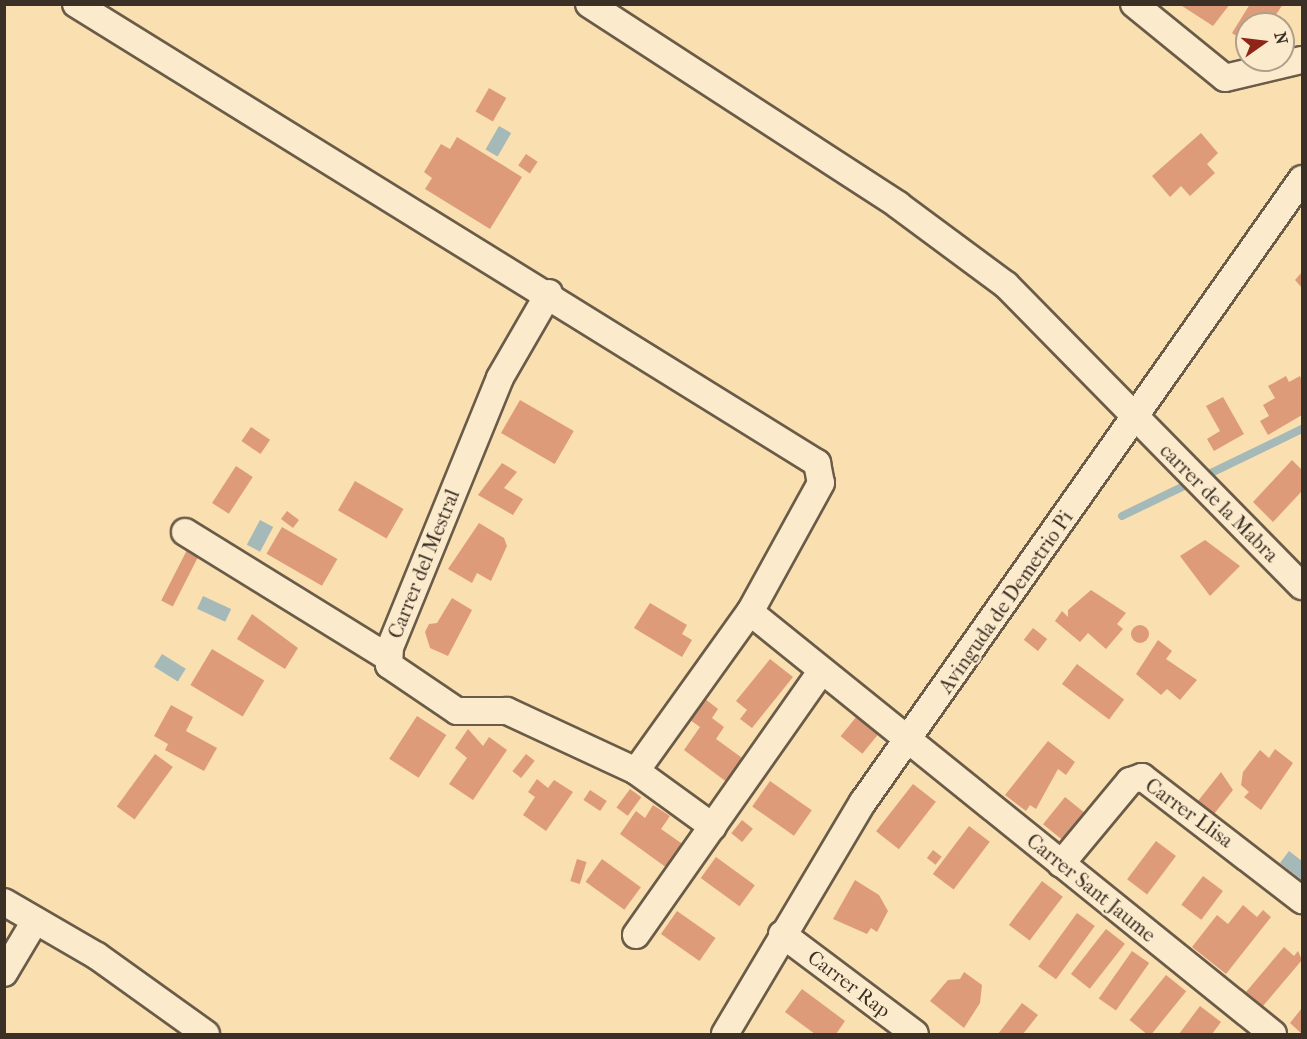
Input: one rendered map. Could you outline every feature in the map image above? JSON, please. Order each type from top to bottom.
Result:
[{"type":"street","points":[[76,4],[549,293],[816,463],[823,473],[750,612],[636,771]]},
{"type":"street","name":"carrer de la Mabra","points":[[589,4],[898,205],[1006,285],[1134,421],[1302,586]]},
{"type":"street","points":[[1134,4],[1226,78],[1302,60]]},
{"type":"street","name":"Avinguda de Demetrio Pi","points":[[725,1035],[837,840],[909,742],[1302,179]]},
{"type":"street","name":"Carrer del Mestral","points":[[549,293],[500,378],[387,657],[396,673],[457,711],[507,711],[636,771],[713,827]]},
{"type":"street","points":[[185,532],[387,657]]},
{"type":"street","name":"Carrer Sant Jaume","points":[[750,612],[821,672],[1273,1035]]},
{"type":"street","points":[[636,935],[821,672]]},
{"type":"street","name":"Carrer Llisa","points":[[1061,864],[1131,781],[1142,777],[1302,900]]},
{"type":"street","points":[[4,902],[97,956],[206,1035]]},
{"type":"street","points":[[4,973],[35,921]]},
{"type":"street","name":"Carrer Rap","points":[[782,934],[915,1035]]},
{"type":"shaded area","points":[[499,126],[511,133],[498,156],[486,149]]},
{"type":"shaded area","points":[[260,520],[273,527],[260,552],[247,545]]},
{"type":"shaded area","points":[[203,596],[231,609],[225,622],[197,609]]},
{"type":"shaded area","points":[[162,654],[186,669],[178,682],[154,667]]},
{"type":"shaded area","points":[[1289,851],[1302,861],[1302,880],[1280,863]]},
{"type":"building","points":[[1179,4],[1230,4],[1213,26]]},
{"type":"building","points":[[1250,4],[1283,4],[1278,12],[1245,12]]},
{"type":"building","points":[[489,88],[506,98],[493,121],[476,111]]},
{"type":"building","points":[[1201,133],[1218,153],[1207,164],[1215,173],[1190,196],[1181,186],[1170,197],[1152,176]]},
{"type":"building","points":[[457,137],[522,177],[490,229],[425,189],[432,178],[424,172],[441,144],[450,149]]},
{"type":"building","points":[[526,154],[538,162],[530,173],[518,166]]},
{"type":"building","points":[[1302,272],[1302,288],[1295,280]]},
{"type":"building","points":[[1286,376],[1289,382],[1300,376],[1302,415],[1268,435],[1260,421],[1269,416],[1263,405],[1275,398],[1268,386]]},
{"type":"building","points":[[1223,397],[1244,434],[1214,451],[1207,439],[1220,431],[1206,406]]},
{"type":"building","points":[[520,400],[574,431],[555,464],[501,433]]},
{"type":"building","points":[[251,427],[270,440],[261,454],[241,441]]},
{"type":"building","points":[[1292,460],[1302,470],[1302,491],[1273,522],[1253,502]]},
{"type":"building","points":[[502,463],[517,472],[504,488],[523,499],[513,515],[478,495]]},
{"type":"building","points":[[236,466],[253,477],[229,514],[212,503]]},
{"type":"building","points":[[355,481],[403,509],[386,538],[338,510]]},
{"type":"building","points":[[287,511],[299,520],[293,528],[281,519]]},
{"type":"building","points":[[479,523],[504,538],[507,546],[491,581],[477,573],[472,583],[448,569]]},
{"type":"building","points":[[282,527],[337,559],[322,586],[266,554]]},
{"type":"building","points":[[1205,540],[1240,566],[1210,596],[1180,556]]},
{"type":"building","points":[[188,548],[200,554],[173,606],[161,601]]},
{"type":"building","points":[[1091,590],[1126,613],[1117,624],[1123,629],[1106,649],[1088,633],[1080,642],[1055,621],[1062,611],[1068,617],[1068,610]]},
{"type":"building","points":[[452,598],[472,610],[448,656],[430,648],[425,632],[429,624],[437,623]]},
{"type":"building","points":[[650,603],[687,625],[682,634],[692,640],[682,657],[634,628]]},
{"type":"building","points":[[252,614],[298,648],[285,669],[237,639]]},
{"type":"building","points":[[1140,625],[1146,628],[1149,634],[1146,640],[1140,643],[1134,640],[1131,634],[1134,628]]},
{"type":"building","points":[[1033,628],[1047,639],[1038,651],[1024,640]]},
{"type":"building","points":[[1158,640],[1172,651],[1166,659],[1197,680],[1180,700],[1167,689],[1161,695],[1136,674]]},
{"type":"building","points":[[212,649],[264,680],[243,716],[190,685]]},
{"type":"building","points":[[770,659],[793,677],[752,728],[740,719],[747,710],[736,701]]},
{"type":"building","points":[[1077,664],[1124,700],[1109,719],[1062,684]]},
{"type":"building","points":[[700,695],[718,709],[712,718],[724,727],[716,739],[745,760],[728,783],[684,750],[700,727],[690,720]]},
{"type":"building","points":[[171,705],[193,717],[186,731],[217,748],[204,771],[165,750],[168,744],[154,736]]},
{"type":"building","points":[[417,716],[446,735],[419,778],[389,759]]},
{"type":"building","points":[[857,716],[879,734],[862,754],[841,736]]},
{"type":"building","points":[[468,729],[483,746],[489,737],[507,750],[473,800],[449,784],[467,758],[455,748]]},
{"type":"building","points":[[1048,741],[1075,762],[1066,775],[1058,769],[1036,809],[1030,805],[1026,811],[1005,795]]},
{"type":"building","points":[[1275,749],[1293,763],[1261,810],[1244,797],[1249,792],[1241,785],[1243,772],[1260,750],[1269,758]]},
{"type":"building","points":[[155,754],[173,767],[135,820],[117,807]]},
{"type":"building","points":[[526,754],[535,761],[521,778],[512,771]]},
{"type":"building","points":[[1221,772],[1233,790],[1214,814],[1198,801]]},
{"type":"building","points":[[537,779],[548,788],[554,780],[573,792],[546,831],[523,815],[535,797],[528,792]]},
{"type":"building","points":[[770,781],[812,810],[794,836],[752,806]]},
{"type":"building","points":[[913,784],[936,802],[899,849],[876,831]]},
{"type":"building","points":[[630,789],[641,797],[628,816],[616,808]]},
{"type":"building","points":[[590,790],[607,801],[600,811],[583,800]]},
{"type":"building","points":[[1065,797],[1087,815],[1065,842],[1043,824]]},
{"type":"building","points":[[653,805],[670,816],[661,829],[684,845],[667,868],[620,834],[636,811],[645,818]]},
{"type":"building","points":[[742,820],[753,829],[742,842],[731,833]]},
{"type":"building","points":[[969,826],[990,842],[954,890],[933,874]]},
{"type":"building","points":[[1156,841],[1176,856],[1147,894],[1127,879]]},
{"type":"building","points":[[933,850],[942,857],[936,865],[927,858]]},
{"type":"building","points":[[716,857],[755,885],[740,906],[701,878]]},
{"type":"building","points":[[577,859],[587,862],[580,884],[570,881]]},
{"type":"building","points":[[602,859],[641,887],[624,910],[586,882]]},
{"type":"building","points":[[1203,876],[1223,891],[1201,920],[1181,905]]},
{"type":"building","points":[[855,880],[879,895],[888,911],[877,932],[871,928],[867,934],[833,919]]},
{"type":"building","points":[[1042,881],[1063,897],[1030,941],[1009,925]]},
{"type":"building","points":[[1243,905],[1257,917],[1263,910],[1271,917],[1226,974],[1192,947],[1217,915],[1228,924]]},
{"type":"building","points":[[677,911],[716,938],[699,961],[661,934]]},
{"type":"building","points":[[1077,913],[1095,926],[1056,979],[1038,966]]},
{"type":"building","points":[[1106,929],[1125,944],[1090,989],[1071,974]]},
{"type":"building","points":[[1284,947],[1294,956],[1298,951],[1302,960],[1263,1006],[1246,992]]},
{"type":"building","points":[[1132,951],[1149,963],[1116,1011],[1099,999]]},
{"type":"building","points":[[964,972],[982,985],[980,1003],[964,1028],[930,1001],[948,980],[960,979]]},
{"type":"building","points":[[1166,975],[1186,991],[1152,1034],[1147,1034],[1129,1020]]},
{"type":"building","points":[[802,989],[845,1021],[836,1034],[815,1034],[785,1012]]},
{"type":"building","points":[[1022,1003],[1038,1015],[1023,1034],[998,1034]]},
{"type":"building","points":[[1200,1006],[1221,1022],[1212,1034],[1179,1034]]},
{"type":"building","points":[[1302,1008],[1302,1034],[1290,1023]]},
{"type":"waterway","points":[[1122,516],[1302,429]]}]
